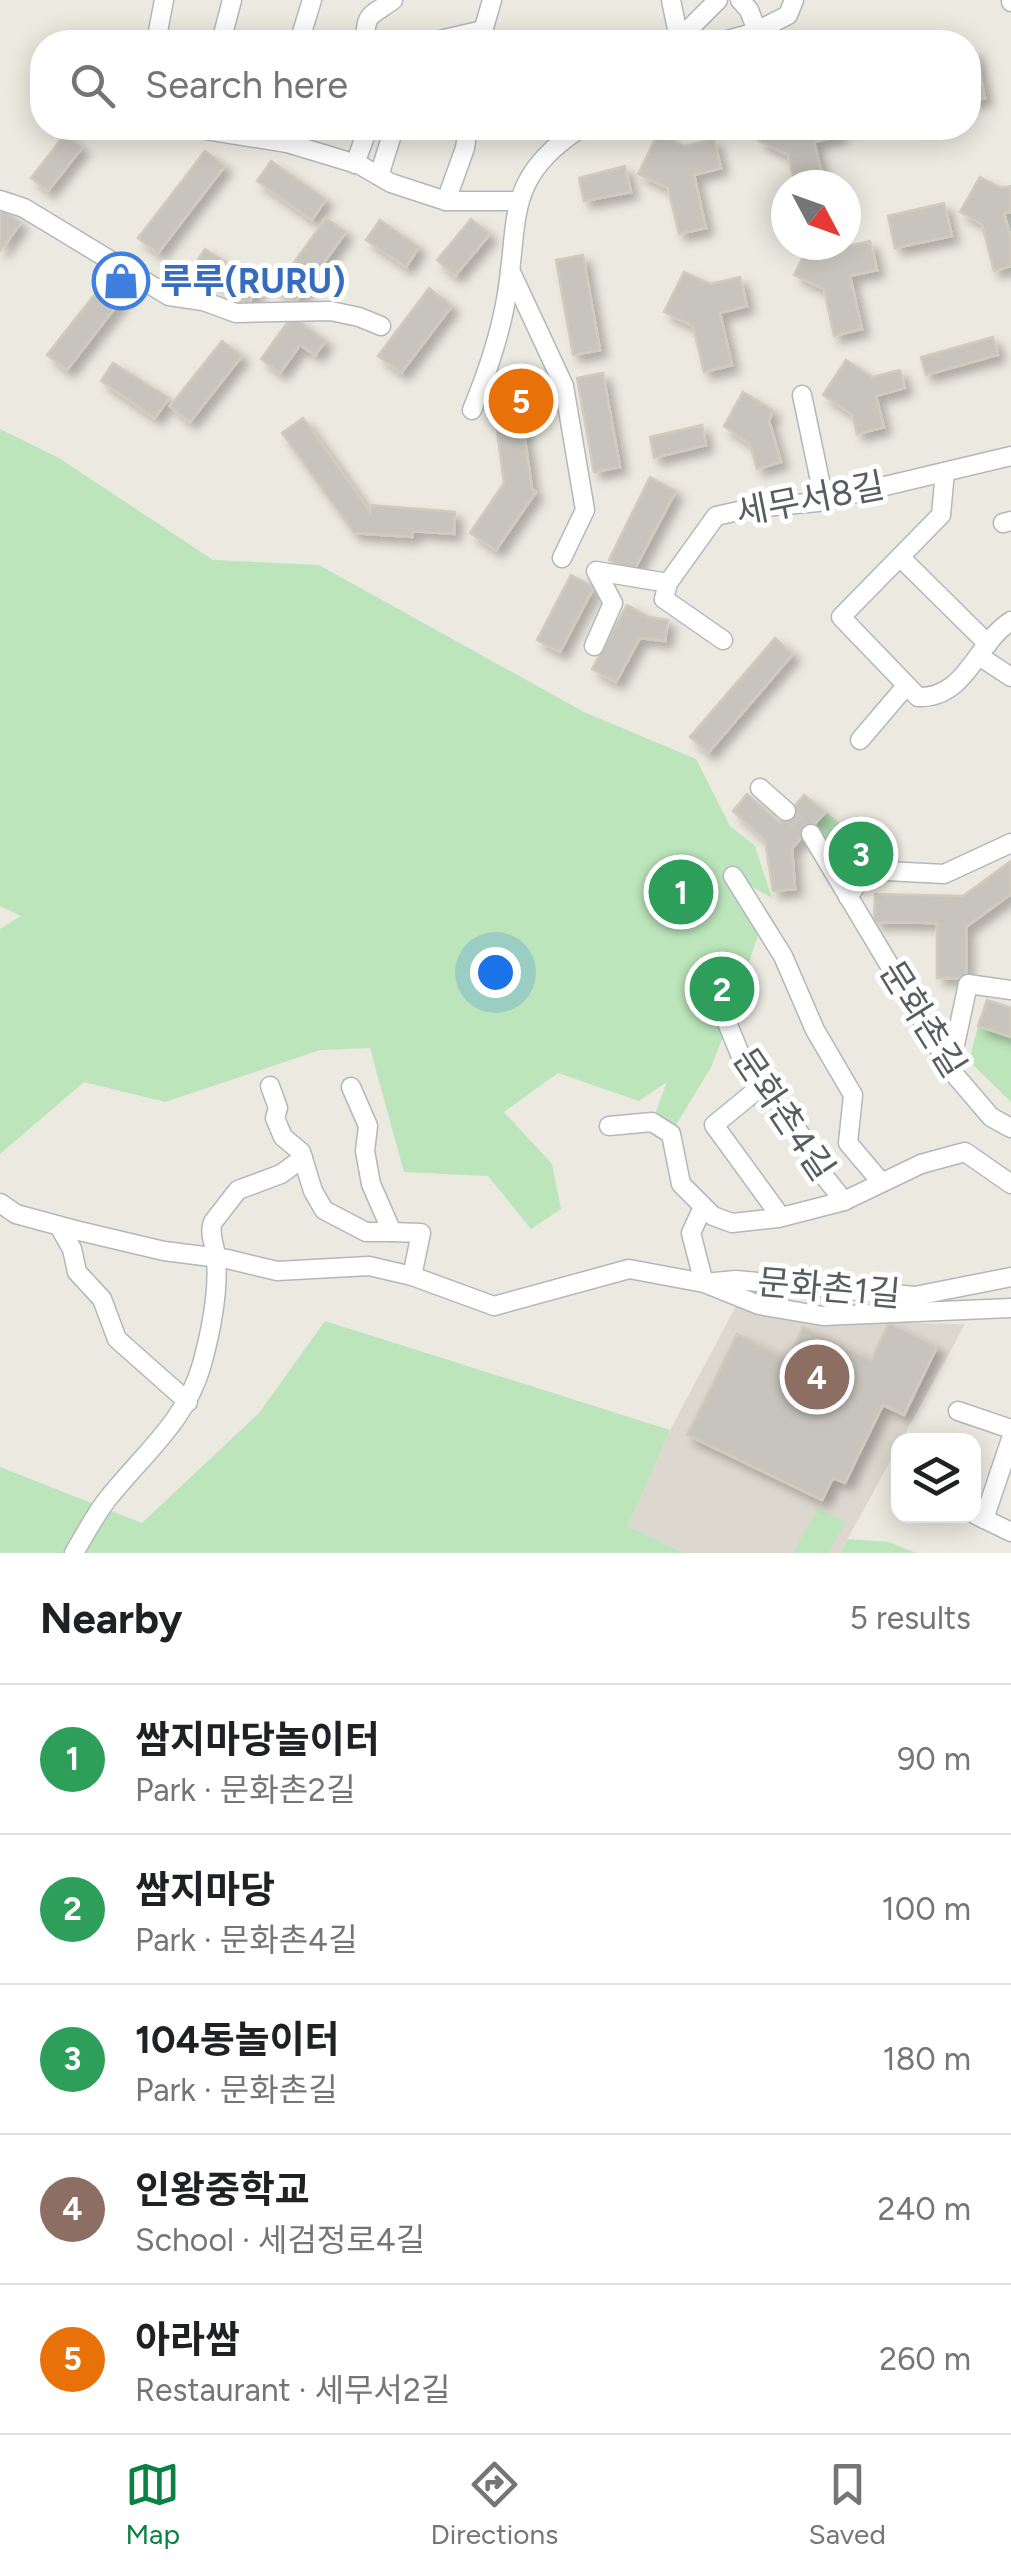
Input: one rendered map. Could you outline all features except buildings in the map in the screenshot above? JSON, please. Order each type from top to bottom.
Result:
[{"type":"street","points":[[158,30],[164,0]]},
{"type":"street","points":[[224,30],[232,0]]},
{"type":"street","points":[[303,30],[312,0]]},
{"type":"street","points":[[365,30],[370,14],[393,0]]},
{"type":"street","points":[[483,30],[492,0]]},
{"type":"street","points":[[670,0],[677,30]]},
{"type":"street","points":[[689,30],[718,0]]},
{"type":"street","points":[[740,0],[750,10],[757,30]]},
{"type":"street","points":[[759,30],[788,15],[794,0]]},
{"type":"street","points":[[288,140],[446,201],[519,201]]},
{"type":"street","points":[[355,164],[364,140]]},
{"type":"street","points":[[379,176],[390,140]]},
{"type":"street","points":[[446,201],[466,140]]},
{"type":"street","points":[[472,410],[488,371],[506,305],[524,183],[540,162],[567,140]]},
{"type":"street","points":[[0,200],[24,208],[168,296],[203,301],[236,313],[331,311],[381,326]]},
{"type":"street","points":[[510,270],[564,386],[585,510],[562,558]]},
{"type":"street","points":[[802,396],[824,500]]},
{"type":"street","name":"세무서8길","points":[[668,583],[716,516],[824,500],[1011,456]]},
{"type":"street","points":[[946,472],[941,515],[841,617],[918,697],[934,698],[964,676],[1000,628],[1011,622]]},
{"type":"street","points":[[900,557],[1011,677]]},
{"type":"street","points":[[594,646],[613,603],[596,571],[668,583],[664,599],[723,640]]},
{"type":"street","points":[[860,740],[906,686]]},
{"type":"street","points":[[760,788],[786,810]]},
{"type":"street","name":"문화촌길","points":[[819,842],[950,1068],[991,1117],[1011,1128]]},
{"type":"street","points":[[848,898],[868,870],[944,874],[1011,844]]},
{"type":"street","points":[[733,876],[783,956],[815,1030],[853,1096],[848,1143],[881,1182]]},
{"type":"street","points":[[950,1068],[968,984],[1011,990]]},
{"type":"street","name":"문화촌4길","points":[[728,1026],[742,1059],[764,1084],[807,1144],[816,1166],[844,1200]]},
{"type":"street","points":[[764,1084],[714,1125],[781,1217]]},
{"type":"street","points":[[270,1086],[278,1108],[275,1118],[283,1137],[300,1152],[324,1210],[366,1232],[420,1233],[412,1276]]},
{"type":"street","points":[[351,1087],[368,1126],[365,1151],[370,1184],[392,1232]]},
{"type":"street","points":[[609,1126],[652,1122],[671,1134],[682,1184],[713,1216],[732,1223],[781,1217],[844,1200],[921,1164],[965,1152],[1011,1184]]},
{"type":"street","points":[[74,1553],[105,1502],[188,1402],[214,1310],[216,1258],[210,1227],[238,1190],[281,1174],[303,1158]]},
{"type":"street","points":[[0,1202],[16,1214],[164,1251],[278,1271],[369,1266],[412,1276],[494,1306],[629,1269],[704,1283],[759,1305],[824,1316],[1011,1308]]},
{"type":"street","points":[[702,1206],[691,1233],[704,1283]]},
{"type":"street","points":[[59,1226],[72,1249],[76,1272],[102,1299],[117,1339],[188,1402]]},
{"type":"street","name":"문화촌1길","points":[[704,1283],[736,1280],[914,1296],[1011,1277]]},
{"type":"street","points":[[958,1410],[1011,1429]]},
{"type":"street","points":[[981,1511],[1011,1439]]},
{"type":"street","points":[[981,1517],[1011,1532]]},
{"type":"shaded area","points":[[736,1306],[825,1321],[965,1324],[906,1433],[891,1433],[891,1460],[840,1553],[684,1553],[628,1526],[670,1430]]},
{"type":"green space","points":[[0,429],[59,458],[213,560],[319,565],[584,712],[696,759],[730,826],[755,846],[772,898],[736,878],[763,920],[710,1069],[671,1133],[652,1122],[667,1082],[639,1101],[558,1073],[504,1112],[552,1164],[561,1209],[531,1229],[488,1176],[404,1172],[370,1048],[320,1050],[165,1102],[84,1082],[0,1154],[0,929],[21,916],[0,906]]},
{"type":"green space","points":[[826,812],[893,867],[867,870],[808,831]]},
{"type":"green space","points":[[978,1026],[1011,1037],[1011,1102],[969,1061]]},
{"type":"green space","points":[[325,1321],[670,1430],[628,1526],[684,1553],[0,1553],[0,1467],[142,1523],[259,1413]]},
{"type":"green space","points":[[818,1508],[845,1523],[828,1553],[793,1553]]},
{"type":"green space","points":[[848,1539],[889,1542],[916,1553],[840,1553]]},
{"type":"tunnel","points":[[786,811],[811,834]]},
{"type":"place","name":"루루(RURU)","points":[[121,281]]},
{"type":"place","name":"아라쌈","points":[[521,401]]},
{"type":"place","name":"104동놀이터","points":[[861,854]]},
{"type":"place","name":"쌈지마당놀이터","points":[[681,892]]},
{"type":"place","name":"쌈지마당","points":[[722,989]]},
{"type":"place","name":"인왕중학교","points":[[817,1377]]}]
